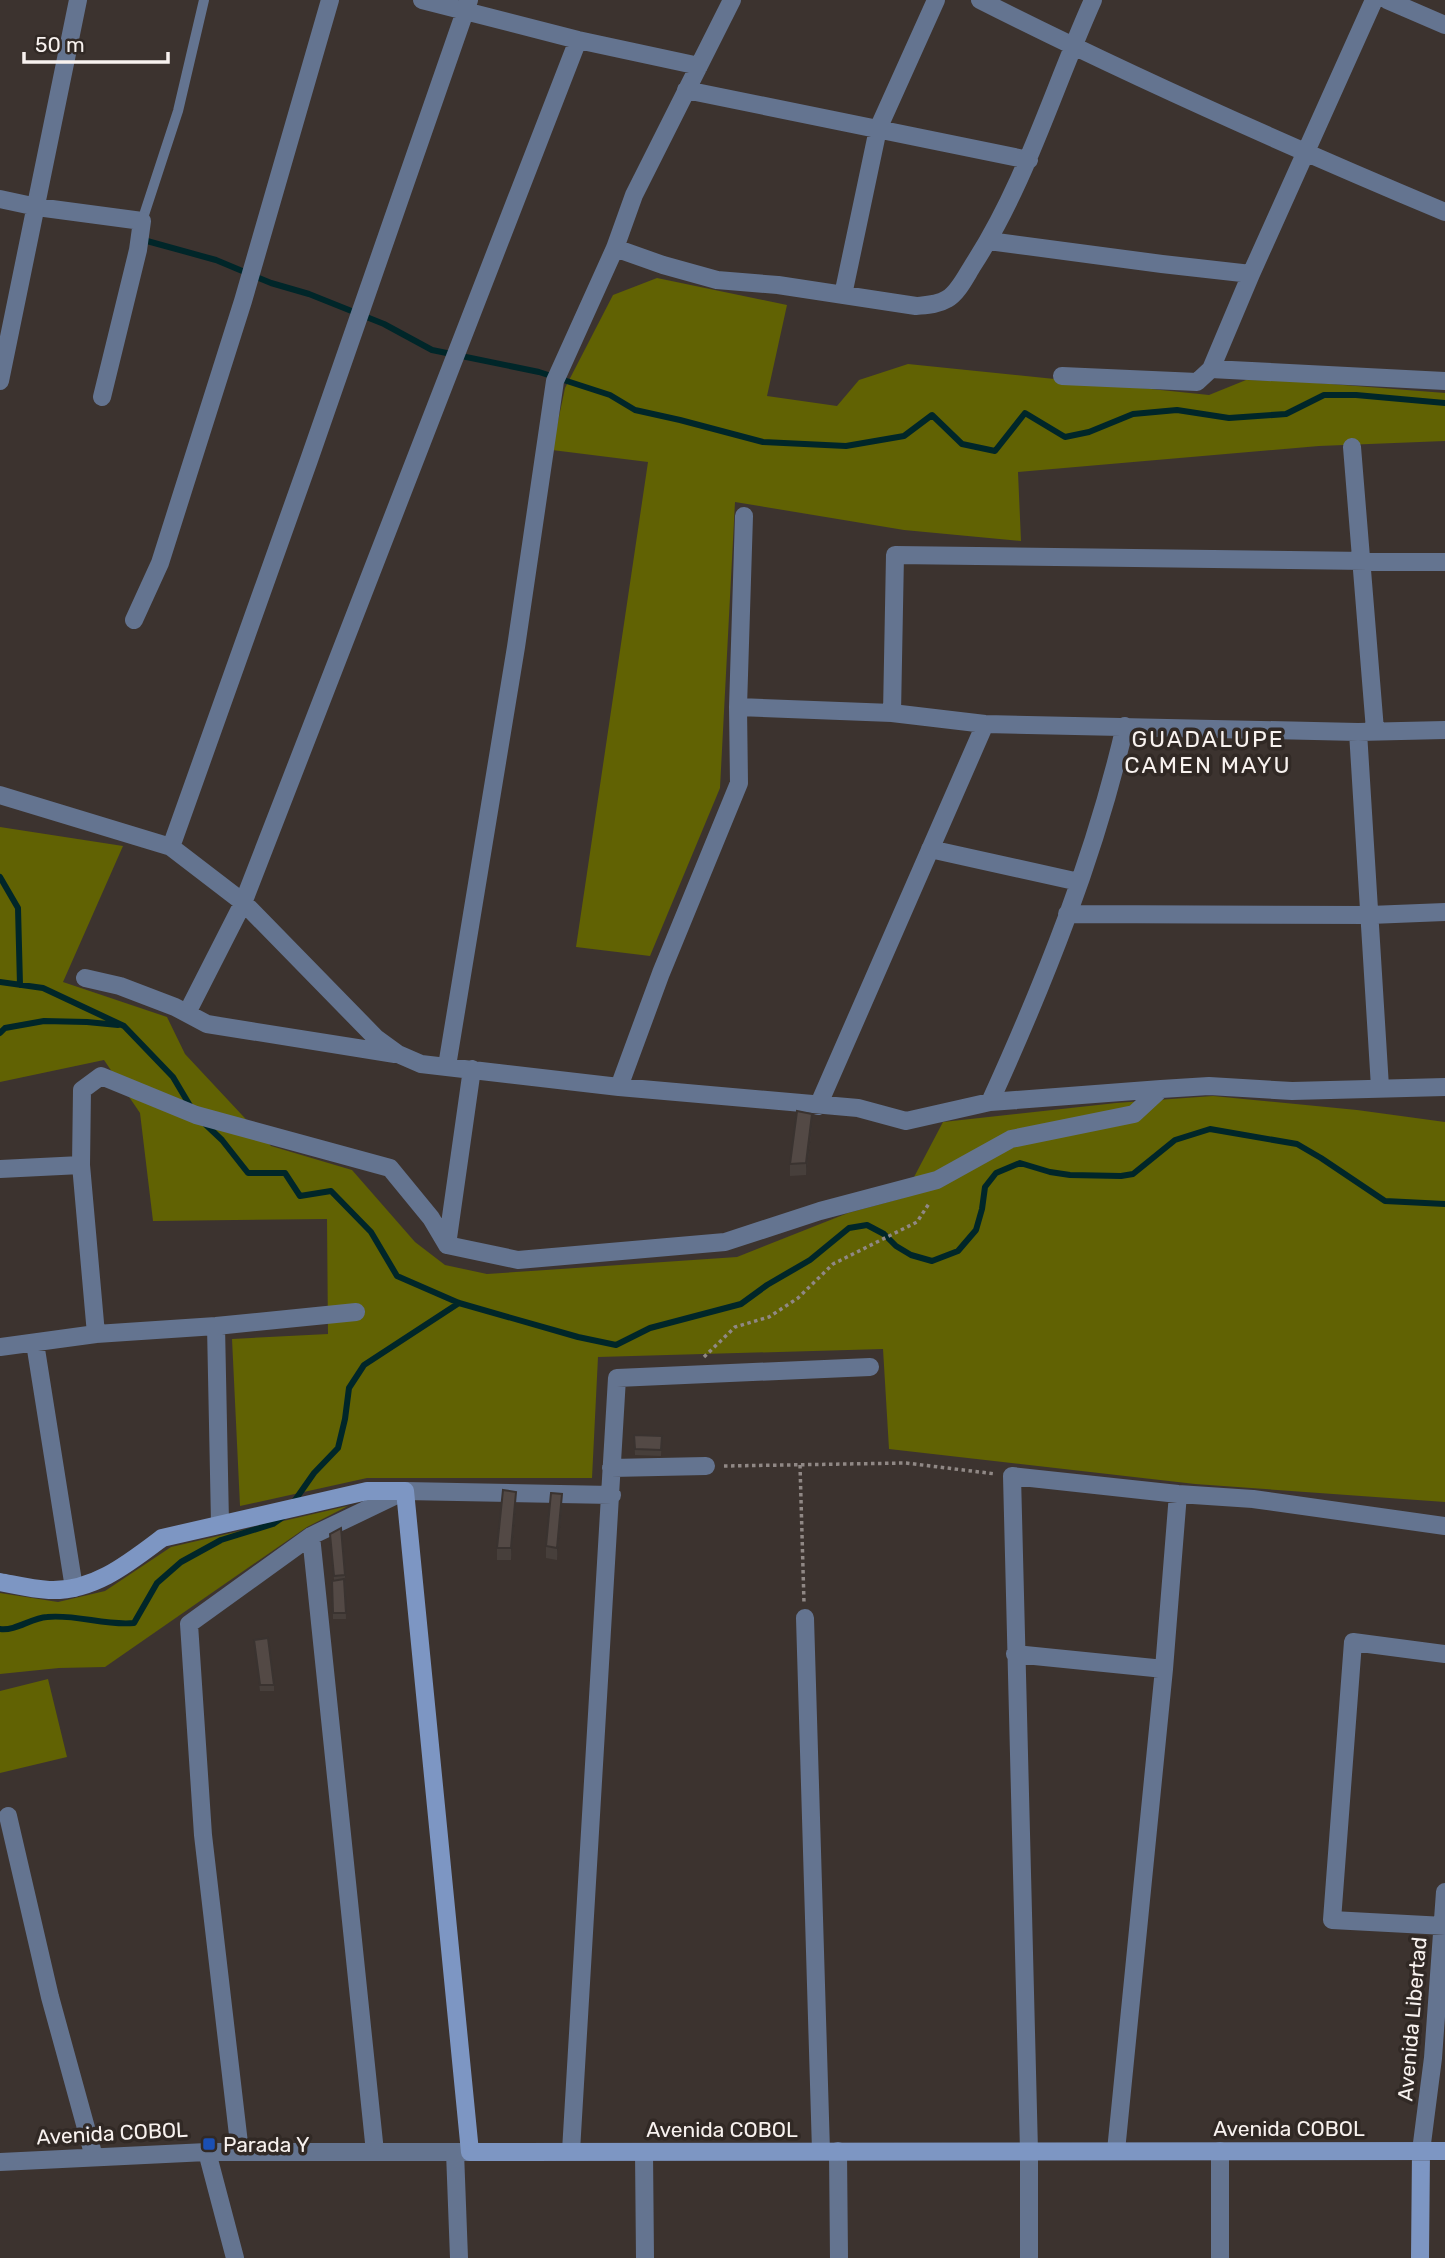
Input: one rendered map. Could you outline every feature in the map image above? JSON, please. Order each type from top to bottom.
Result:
[{"type":"street","points":[[0,381],[78,0]]},
{"type":"street","points":[[134,620],[160,563],[239,314],[330,0]]},
{"type":"street","points":[[422,0],[467,5],[578,40],[699,66]]},
{"type":"street","points":[[447,1066],[514,661],[555,381],[615,248],[634,195],[732,0]]},
{"type":"street","points":[[843,295],[878,129],[936,0]]},
{"type":"street","points":[[980,0],[1072,47],[1305,153],[1445,212]]},
{"type":"street","points":[[615,248],[718,280],[778,285],[916,306],[932,305],[949,299],[989,241],[1029,160],[1093,0]]},
{"type":"street","points":[[1062,376],[1198,382],[1210,369],[1374,0]]},
{"type":"street","points":[[1387,0],[1445,25]]},
{"type":"street","points":[[171,846],[467,5]]},
{"type":"street","points":[[187,1013],[243,903],[578,40]]},
{"type":"street","points":[[687,90],[1029,160]]},
{"type":"street","points":[[0,198],[37,207],[142,221],[138,250],[102,397]]},
{"type":"street","points":[[989,241],[1251,274]]},
{"type":"street","points":[[1210,369],[1445,381]]},
{"type":"street","points":[[1352,447],[1361,561],[1370,915],[1380,1087]]},
{"type":"street","points":[[619,1087],[661,973],[739,783],[738,707],[744,516]]},
{"type":"street","points":[[892,713],[895,555],[1445,562]]},
{"type":"street","points":[[738,707],[892,713],[985,724],[1445,730]]},
{"type":"street","points":[[818,1106],[985,724]]},
{"type":"street","points":[[990,1102],[1032,1012],[1079,882],[1112,782],[1125,726]]},
{"type":"street","points":[[0,795],[171,846],[243,903],[376,1038],[398,1055],[421,1065],[619,1087],[858,1108],[906,1121],[990,1102],[1161,1089],[1209,1086],[1292,1091],[1445,1087]]},
{"type":"street","points":[[930,849],[1079,882]]},
{"type":"street","points":[[1067,914],[1370,915],[1445,912]]},
{"type":"street","points":[[85,978],[120,986],[207,1024],[398,1055]]},
{"type":"street","points":[[447,1245],[472,1069]]},
{"type":"street","points":[[96,1334],[81,1165],[82,1090],[101,1076],[196,1115],[390,1168],[431,1217],[447,1245],[518,1260],[724,1242],[820,1211],[937,1180],[1011,1139],[1134,1114],[1161,1089]]},
{"type":"street","points":[[0,1168],[81,1165]]},
{"type":"street","points":[[0,1346],[96,1334],[216,1326],[356,1312]]},
{"type":"street","points":[[216,1326],[220,1524]]},
{"type":"street","points":[[36,1343],[74,1588]]},
{"type":"street","points":[[571,2151],[617,1378],[870,1367]]},
{"type":"street","points":[[611,1468],[706,1466]]},
{"type":"street","points":[[1029,2258],[1029,2151],[1012,1476],[1178,1494],[1253,1499],[1445,1526]]},
{"type":"street","points":[[0,1582],[50,1590],[74,1588],[100,1579],[162,1538],[367,1491],[612,1495]]},
{"type":"street","points":[[240,2152],[203,1835],[189,1623],[311,1536],[405,1491]]},
{"type":"street","points":[[405,1491],[462,2152],[459,2258]]},
{"type":"street","points":[[1116,2151],[1164,1669],[1178,1494]]},
{"type":"street","points":[[311,1536],[375,2152]]},
{"type":"street","points":[[805,1618],[829,2151],[839,2258]]},
{"type":"street","points":[[1444,1926],[1332,1920],[1353,1642],[1445,1654]]},
{"type":"street","points":[[1015,1654],[1164,1669]]},
{"type":"street","points":[[8,1816],[50,1997],[94,2157]]},
{"type":"street","name":"Avenida Libertad","points":[[1421,2151],[1433,2058],[1445,1892]]},
{"type":"street","points":[[644,2151],[645,2258]]},
{"type":"street","points":[[1220,2151],[1220,2258]]},
{"type":"street","points":[[1420,2258],[1421,2151]]},
{"type":"street","name":"Avenida COBOL","points":[[0,2162],[207,2152],[1445,2151]]},
{"type":"street","points":[[207,2152],[235,2258]]},
{"type":"lane","points":[[142,221],[178,111],[204,0]]},
{"type":"path","points":[[685,1375],[735,1328],[769,1317],[798,1298],[833,1264],[917,1223],[931,1200],[937,1180]]},
{"type":"path","points":[[706,1466],[906,1463],[1012,1476]]},
{"type":"path","points":[[800,1465],[805,1618]]},
{"type":"shaded area","points":[[657,278],[787,305],[767,396],[837,406],[859,380],[908,364],[1209,395],[1246,380],[1292,381],[1445,393],[1445,441],[1319,446],[1018,472],[1021,541],[904,530],[735,502],[720,788],[650,956],[576,947],[648,462],[552,450],[565,388],[613,295]]},
{"type":"shaded area","points":[[0,827],[123,846],[63,982],[167,1017],[185,1054],[271,1146],[352,1170],[415,1242],[445,1265],[487,1274],[737,1257],[848,1213],[903,1198],[943,1122],[1116,1103],[1213,1096],[1357,1110],[1445,1122],[1445,1502],[1195,1484],[889,1449],[883,1349],[598,1357],[592,1478],[367,1478],[240,1506],[232,1339],[328,1334],[327,1219],[153,1221],[140,1113],[104,1060],[0,1082]]},
{"type":"shaded area","points":[[348,1506],[307,1527],[105,1667],[0,1674],[0,1593],[58,1602],[105,1591],[171,1547]]},
{"type":"shaded area","points":[[48,1679],[67,1757],[0,1773],[0,1691]]},
{"type":"building","points":[[797,1111],[812,1114],[806,1163],[790,1164]]},
{"type":"building","points":[[634,1435],[662,1436],[661,1450],[635,1449]]},
{"type":"building","points":[[503,1490],[516,1492],[511,1548],[497,1548]]},
{"type":"building","points":[[551,1493],[562,1494],[557,1548],[546,1546]]},
{"type":"building","points":[[341,1528],[345,1575],[334,1576],[330,1534]]},
{"type":"building","points":[[344,1579],[346,1613],[333,1613],[332,1581]]},
{"type":"building","points":[[268,1638],[274,1685],[260,1685],[254,1640]]},
{"type":"waterway","points":[[147,241],[216,260],[271,283],[309,294],[384,324],[432,350],[539,372],[610,395],[635,410],[763,442],[846,446],[904,436],[932,415],[962,444],[995,451],[1025,413],[1065,437],[1089,432],[1133,414],[1177,410],[1229,418],[1286,414],[1324,395],[1356,395],[1445,403]]},
{"type":"waterway","points":[[0,877],[18,908],[20,985]]},
{"type":"waterway","points":[[0,982],[43,988],[124,1026],[173,1077],[192,1109]]},
{"type":"waterway","points":[[0,1033],[5,1028],[44,1021],[118,1025]]},
{"type":"waterway","points":[[204,1123],[222,1140],[248,1173],[285,1173],[300,1196],[331,1191],[371,1232],[397,1276],[459,1303],[616,1345],[650,1328],[741,1304],[810,1260],[849,1228],[867,1225],[884,1234],[896,1246],[911,1255],[932,1261],[958,1251],[976,1230],[985,1187],[996,1173],[1020,1163],[1070,1175],[1133,1174],[1175,1140],[1210,1129],[1297,1144],[1385,1201],[1445,1204]]},
{"type":"waterway","points":[[293,1503],[314,1473],[338,1448],[349,1388],[364,1365],[459,1303]]},
{"type":"waterway","points":[[0,1629],[47,1617],[134,1623],[157,1583],[181,1562],[221,1540],[273,1524],[283,1517]]},
{"type":"place","name":"Parada Y","points":[[209,2144]]},
{"type":"district","name":"GUADALUPE CAMEN MAYU","points":[[1208,752]]}]
